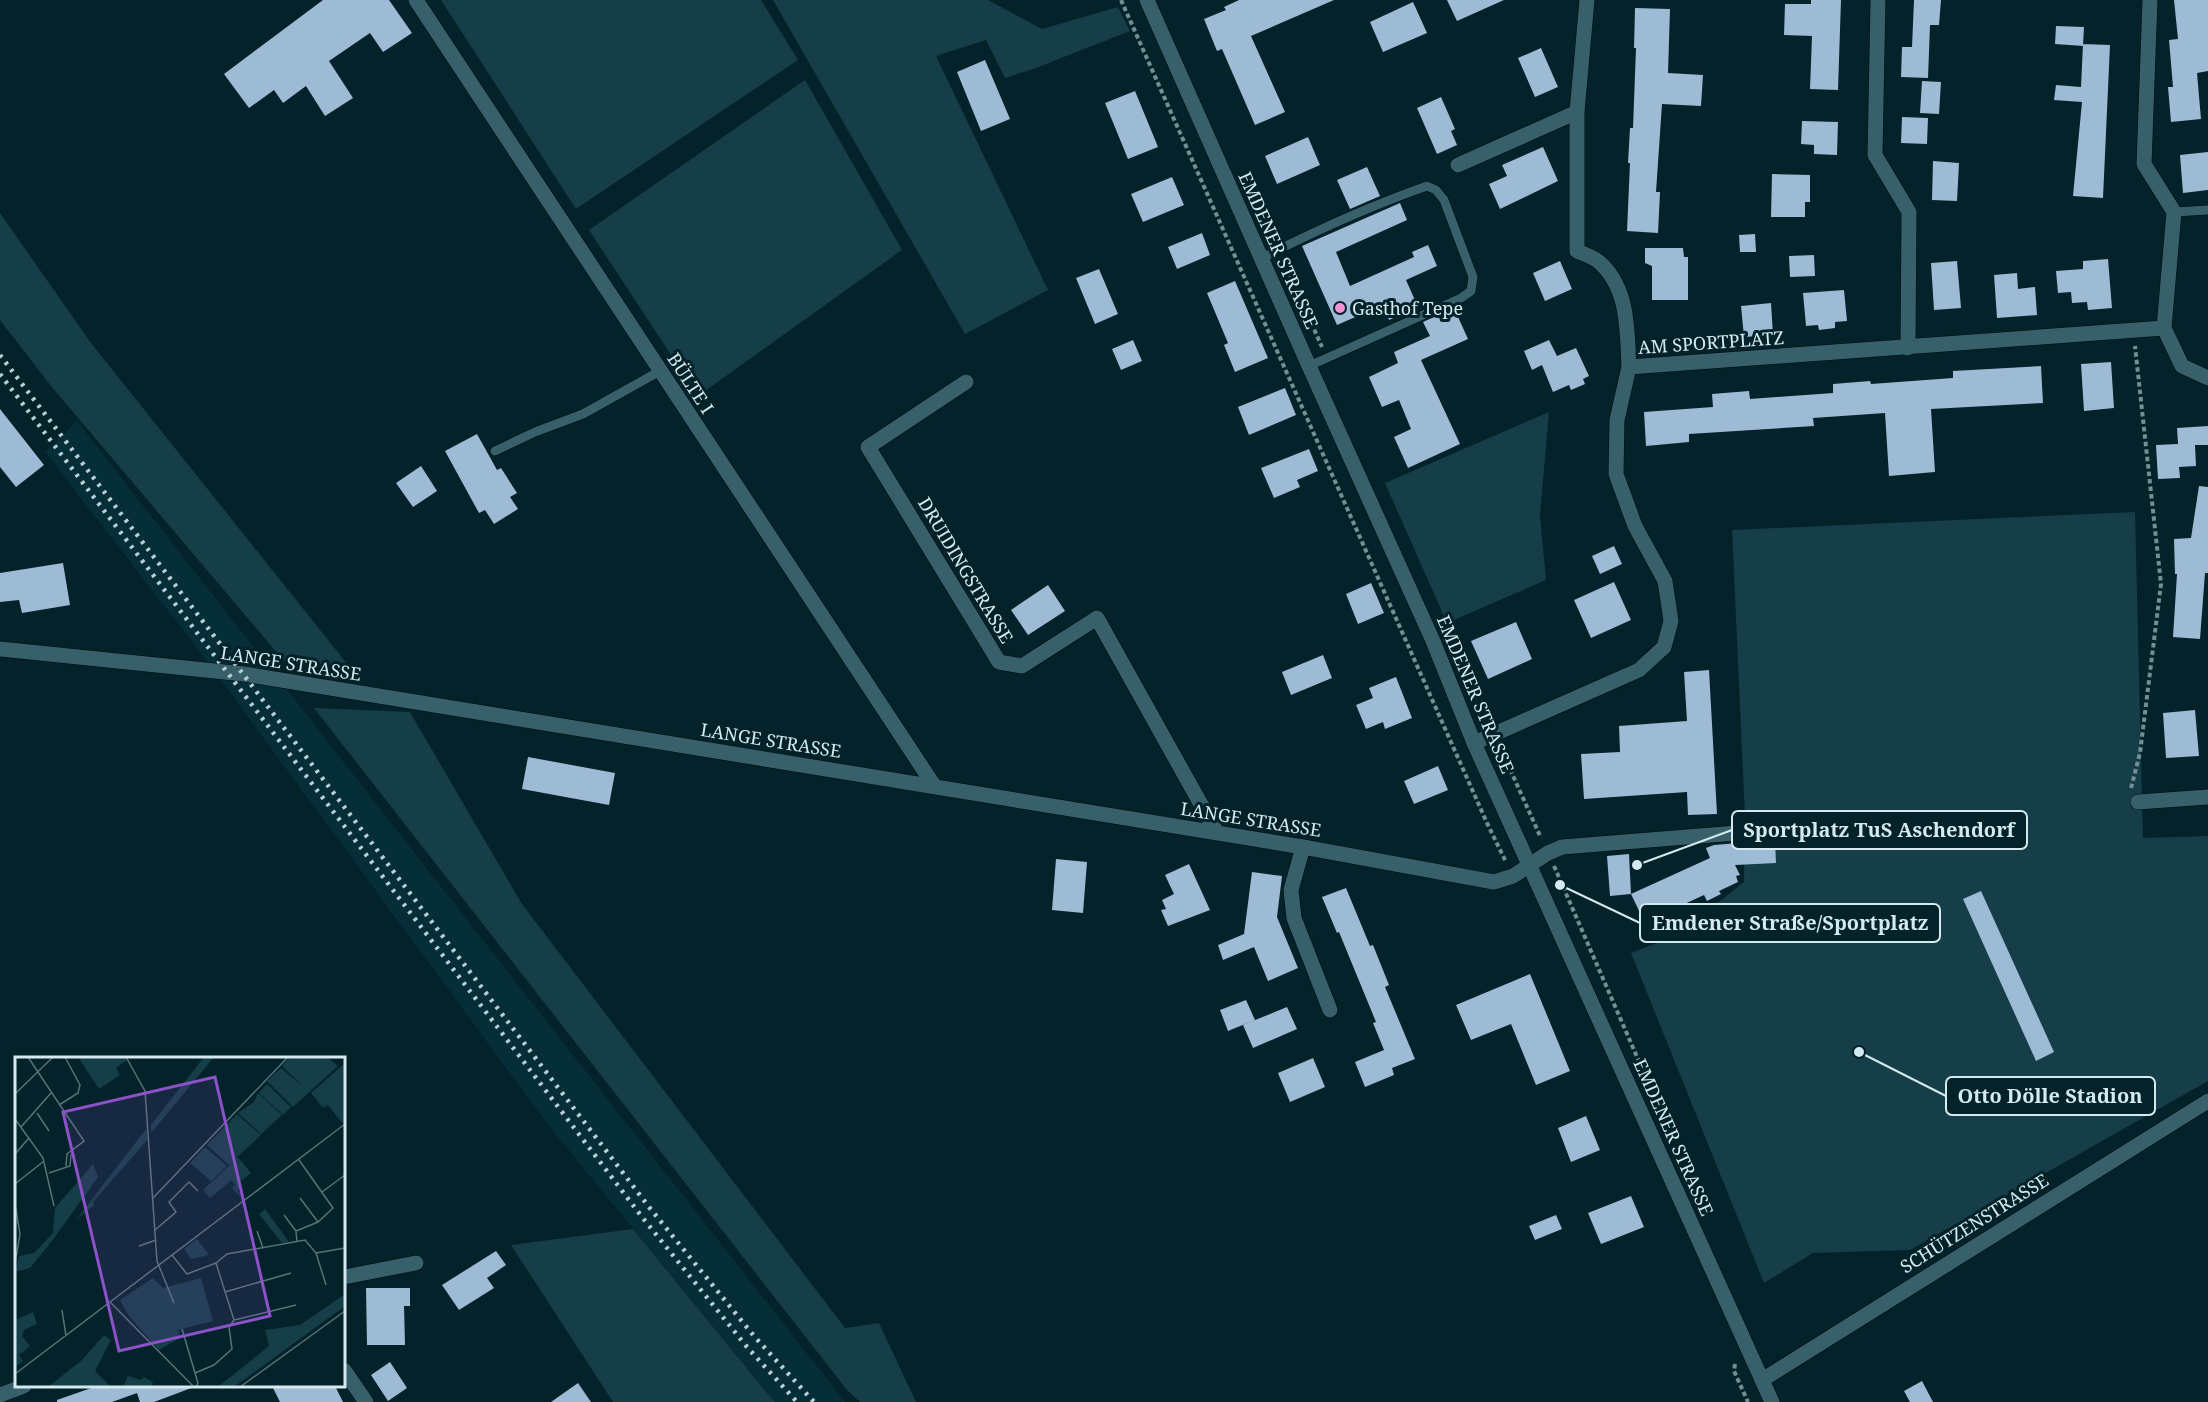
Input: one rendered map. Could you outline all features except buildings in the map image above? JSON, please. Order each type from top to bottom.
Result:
[{"type":"street","name":"BÜLTE I","points":[[416,0],[934,787]]},
{"type":"street","name":"EMDENER STRASSE","points":[[1147,0],[1433,641],[1474,742],[1772,1402]]},
{"type":"street","points":[[1587,0],[1577,112],[1577,251],[1598,261],[1616,283],[1625,310],[1629,367]]},
{"type":"street","points":[[1878,0],[1875,155],[1909,212],[1908,348]]},
{"type":"street","points":[[2150,0],[2144,164],[2174,212],[2164,328],[2182,366],[2208,378]]},
{"type":"street","points":[[1458,165],[1577,112]]},
{"type":"street","name":"AM SPORTPLATZ","points":[[1474,742],[1640,670],[1664,647],[1671,621],[1665,581],[1635,526],[1616,474],[1617,420],[1629,367],[2164,328]]},
{"type":"street","name":"DRUIDINGSTRASSE","points":[[966,382],[867,447],[999,662],[1022,666],[1097,618],[1217,833]]},
{"type":"street","name":"LANGE STRASSE","points":[[0,649],[244,674],[1303,847],[1494,882],[1514,876],[1530,866]]},
{"type":"street","points":[[2138,802],[2208,797]]},
{"type":"street","points":[[1530,866],[1548,853],[1562,847],[1897,820]]},
{"type":"street","points":[[1303,847],[1291,890],[1294,918],[1330,1010]]},
{"type":"street","name":"SCHÜTZENSTRASSE","points":[[1762,1380],[2208,1101]]},
{"type":"street","points":[[345,1277],[416,1263]]},
{"type":"street","points":[[345,1371],[366,1402]]},
{"type":"street","points":[[0,1395],[21,1387]]},
{"type":"lane","points":[[1262,258],[1296,240],[1397,196],[1427,186],[1437,190],[1444,200],[1473,277],[1471,291],[1461,298],[1309,366]]},
{"type":"lane","points":[[2174,212],[2208,210]]},
{"type":"lane","points":[[495,451],[583,414],[660,371]]},
{"type":"path","points":[[1121,0],[1487,823],[1514,876]]},
{"type":"path","points":[[2133,330],[2161,584],[2140,753],[2130,789],[2138,802]]},
{"type":"shaded area","points":[[441,0],[761,0],[798,60],[576,209]]},
{"type":"shaded area","points":[[773,0],[988,0],[1042,29],[1118,7],[1130,31],[1005,78],[986,40],[936,56],[1048,290],[965,334]]},
{"type":"shaded area","points":[[805,80],[902,250],[698,396],[589,230]]},
{"type":"shaded area","points":[[0,213],[91,343],[356,675],[284,661],[51,386],[0,320]]},
{"type":"shaded area","points":[[1549,412],[1540,515],[1546,580],[1447,623],[1385,483]]},
{"type":"shaded area","points":[[77,421],[845,1402],[775,1402],[548,1125],[206,660],[45,452]]},
{"type":"shaded area","points":[[2135,512],[2143,838],[2208,836],[2208,1081],[1910,1250],[1813,1253],[1764,1283],[1631,953],[1677,935],[1744,882],[1745,817],[1732,530]]},
{"type":"shaded area","points":[[314,708],[410,712],[522,904],[845,1328],[879,1323],[916,1402],[860,1402],[847,1390]]},
{"type":"shaded area","points":[[633,1229],[775,1402],[613,1402],[511,1245]]},
{"type":"railway","points":[[0,355],[649,1207],[754,1336],[814,1402]]},
{"type":"railway","points":[[0,374],[642,1217],[747,1347],[797,1402]]},
{"type":"place","name":"Gasthof Tepe","points":[[1340,308]]},
{"type":"place","name":"Sportplatz TuS Aschendorf","points":[[1637,865]]},
{"type":"place","name":"Emdener Straße/Sportplatz","points":[[1560,885]]},
{"type":"place","name":"Otto Dölle Stadion","points":[[1859,1052]]}]
